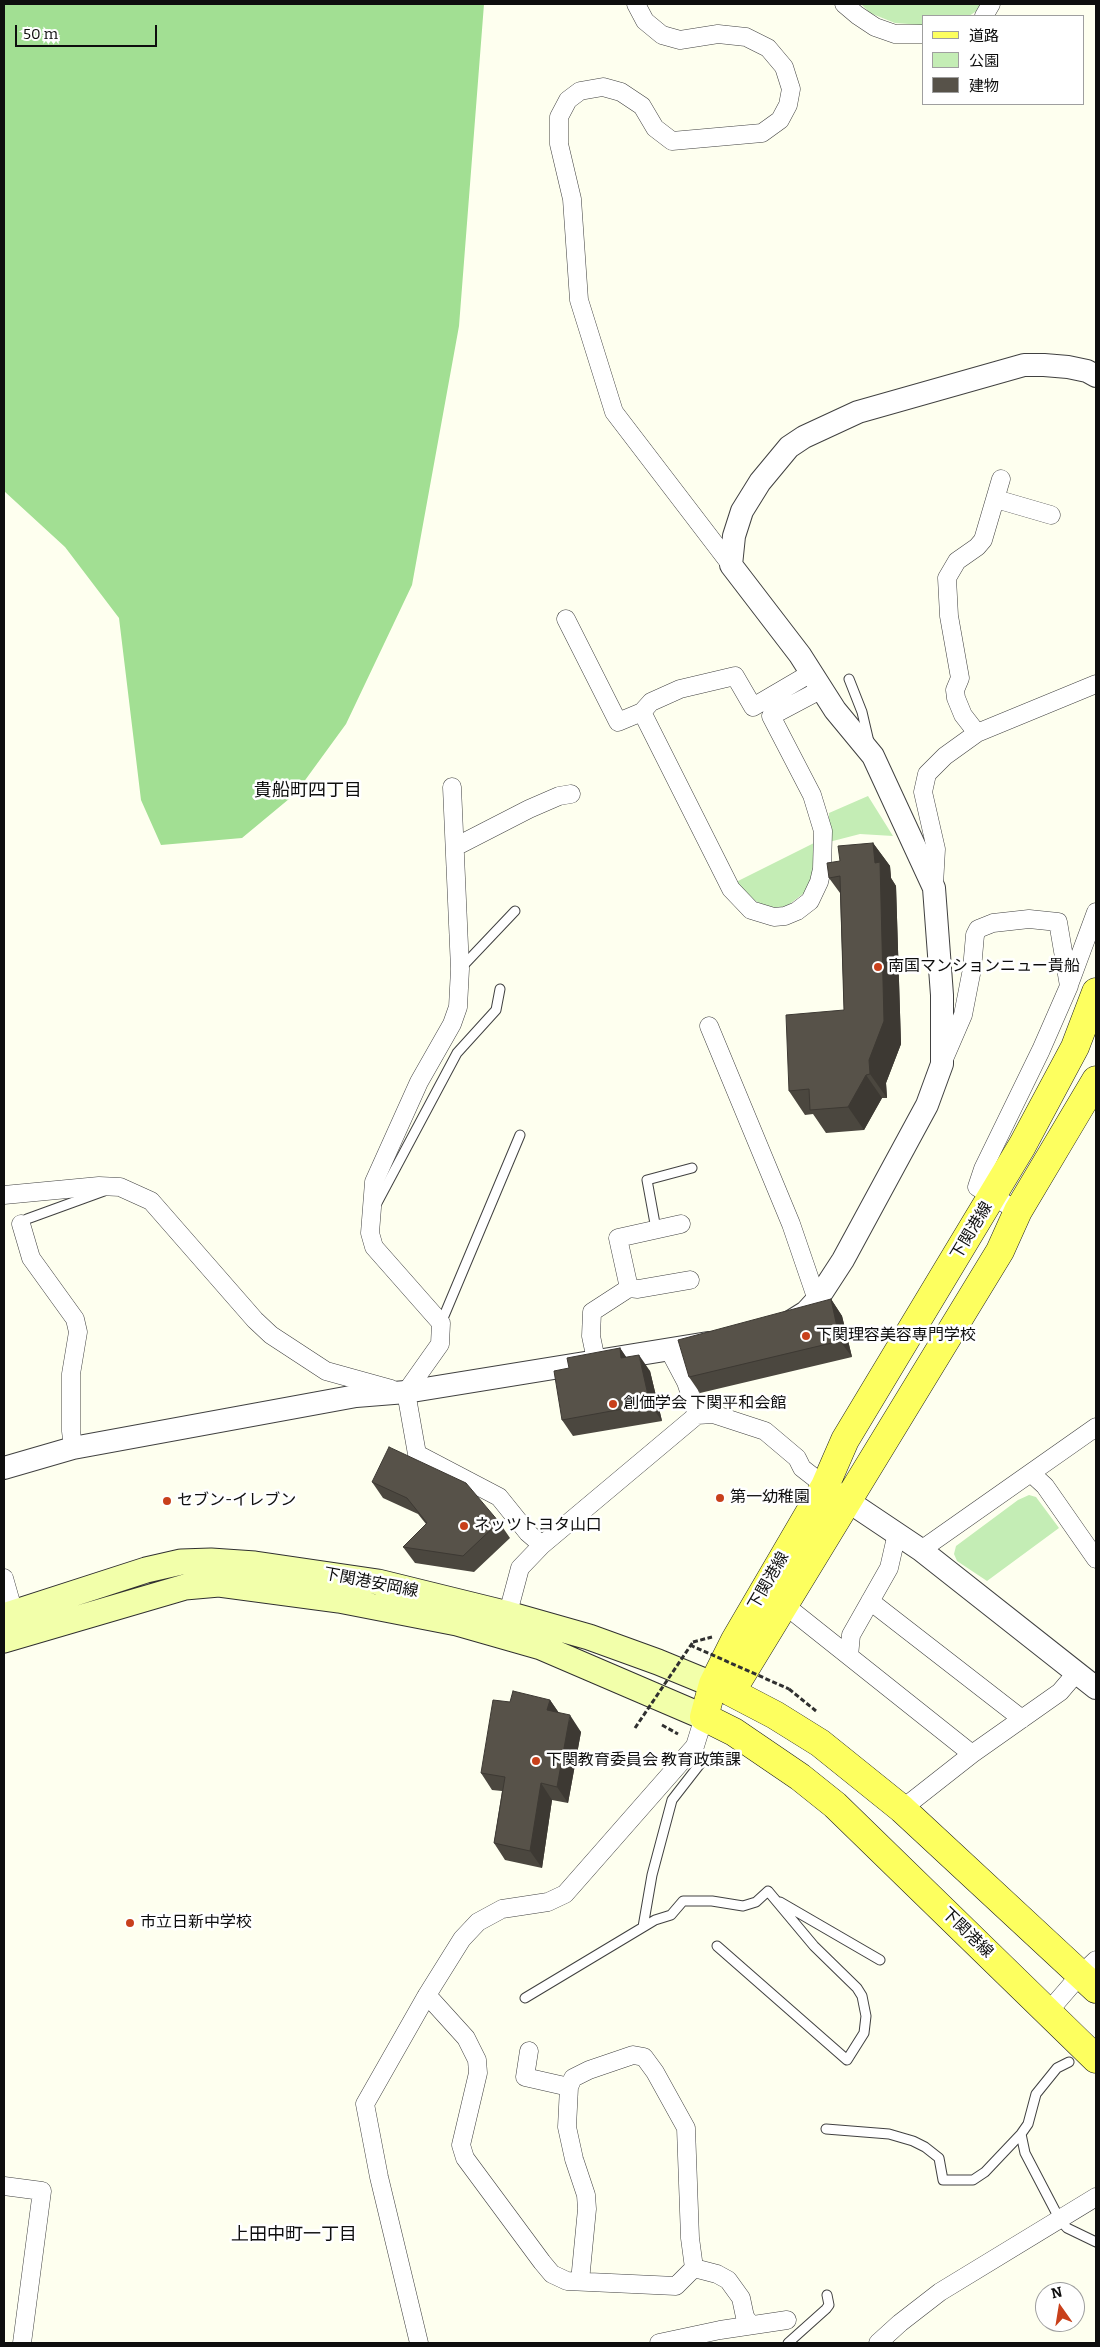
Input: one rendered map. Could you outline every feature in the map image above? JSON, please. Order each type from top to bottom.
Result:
[{"type":"main road","name":"下関港線","points":[[722,1688],[735,1640],[825,1486],[845,1440],[992,1197],[1075,1047],[1096,992]]},
{"type":"main road","name":"下関港線","points":[[1096,1080],[1018,1211],[1000,1251],[786,1606],[722,1688],[704,1717],[734,1732],[800,1777],[836,1805],[1096,2059]]},
{"type":"main road","name":"下関港安岡線","points":[[9,1614],[146,1570],[181,1562],[211,1561],[255,1564],[378,1582],[505,1624],[541,1647],[704,1717]]},
{"type":"main road","name":"下関港安岡線","points":[[4,1640],[185,1587],[220,1584],[339,1600],[456,1623],[505,1624],[589,1638],[722,1688]]},
{"type":"main road","points":[[722,1688],[775,1715],[820,1743],[902,1809],[1091,1975]]},
{"type":"street","points":[[636,4],[645,21],[662,35],[680,40],[718,34],[746,37],[768,48],[784,67],[791,89],[788,105],[780,120],[762,133],[672,140],[655,128],[642,106],[621,92],[604,88],[580,91],[568,100],[559,118],[559,144],[572,199],[579,300],[614,412],[731,565],[817,681],[835,710],[873,756],[934,888]]},
{"type":"street","points":[[844,4],[856,16],[875,27],[895,34],[922,34]]},
{"type":"street","points":[[985,15],[991,4]]},
{"type":"street","points":[[731,565],[734,536],[742,511],[760,482],[789,447],[804,437],[858,412],[1024,366],[1068,367],[1087,371],[1096,376]]},
{"type":"street","points":[[977,733],[963,715],[956,698],[955,690],[960,678],[949,616],[948,578],[957,561],[977,548],[983,540],[1001,480]]},
{"type":"street","points":[[996,499],[1051,516]]},
{"type":"street","points":[[566,619],[618,722],[642,712],[652,702],[680,689],[736,676],[753,707],[817,681]]},
{"type":"street","points":[[642,712],[731,889],[751,910],[774,917],[785,916],[797,911],[810,901],[819,882],[822,869],[823,831],[812,795],[771,716],[817,681]]},
{"type":"street","points":[[942,1064],[942,995],[934,888],[936,849],[925,804],[924,783],[927,774],[932,767],[977,733],[1096,684]]},
{"type":"street","points":[[452,787],[460,969],[458,1007],[452,1024],[419,1082],[374,1182],[370,1233],[374,1247],[441,1324],[440,1344],[406,1392],[417,1454],[499,1497],[528,1533],[542,1545]]},
{"type":"street","points":[[455,847],[543,803],[571,794]]},
{"type":"street","points":[[1018,1211],[977,1187],[983,1168],[1069,986],[1096,912]]},
{"type":"street","points":[[769,1331],[783,1326],[806,1312],[817,1300],[843,1260],[927,1105],[963,1015],[972,969],[975,935],[983,926],[1029,919],[1058,922],[1069,986]]},
{"type":"street","points":[[709,1026],[791,1224],[817,1300]]},
{"type":"street","points":[[4,1195],[99,1186],[120,1187],[151,1202],[255,1320],[288,1348],[326,1371],[358,1381],[406,1392]]},
{"type":"street","points":[[21,1224],[31,1258],[73,1313],[75,1319],[78,1332],[71,1374],[71,1431],[73,1448]]},
{"type":"street","points":[[629,1288],[618,1238],[682,1224]]},
{"type":"street","points":[[596,1360],[591,1336],[592,1312],[629,1288],[638,1289],[690,1280]]},
{"type":"street","points":[[4,1468],[73,1448],[356,1396],[406,1392],[732,1339]]},
{"type":"street","points":[[668,1348],[686,1382],[697,1414]]},
{"type":"street","points":[[505,1624],[520,1568],[542,1545],[697,1414],[713,1414],[765,1431],[797,1458],[802,1468],[825,1486],[921,1550],[1096,1688]]},
{"type":"street","points":[[921,1550],[1032,1474],[1096,1427]]},
{"type":"street","points":[[1032,1474],[1045,1486],[1096,1559]]},
{"type":"street","points":[[849,1656],[851,1635],[889,1568],[897,1533]]},
{"type":"street","points":[[4,1578],[9,1614]]},
{"type":"street","points":[[870,1601],[1022,1719]]},
{"type":"street","points":[[786,1606],[972,1754]]},
{"type":"street","points":[[902,1809],[972,1754],[1060,1692],[1077,1672]]},
{"type":"street","points":[[419,2343],[379,2178],[365,2104],[427,1995],[462,1940],[478,1922],[502,1909],[548,1902],[565,1894],[695,1746],[704,1717]]},
{"type":"street","points":[[1048,2012],[1091,1975]]},
{"type":"street","points":[[427,1995],[466,2038],[477,2060],[478,2073],[461,2145],[466,2158],[552,2274],[567,2282],[676,2286],[694,2268]]},
{"type":"street","points":[[529,2051],[525,2077],[569,2086]]},
{"type":"street","points":[[580,2281],[587,2209],[586,2195],[574,2159],[567,2127],[569,2086],[573,2078],[588,2070],[633,2055],[644,2057],[655,2072],[686,2128],[690,2238],[694,2268]]},
{"type":"street","points":[[4,2186],[42,2192],[22,2343]]},
{"type":"street","points":[[878,2343],[900,2322],[940,2292],[1096,2197]]},
{"type":"street","points":[[694,2268],[717,2274],[728,2280],[741,2298],[745,2317],[751,2325]]},
{"type":"street","points":[[659,2343],[720,2330],[787,2320]]},
{"type":"lane","points":[[849,679],[862,712],[873,756]]},
{"type":"lane","points":[[460,969],[515,911]]},
{"type":"lane","points":[[370,1216],[457,1053],[496,1010],[500,989]]},
{"type":"lane","points":[[441,1324],[520,1135]]},
{"type":"lane","points":[[656,1229],[647,1180],[692,1168]]},
{"type":"lane","points":[[21,1224],[27,1219],[120,1187]]},
{"type":"lane","points":[[643,1927],[652,1875],[672,1800],[700,1764],[695,1746]]},
{"type":"lane","points":[[526,1998],[655,1920],[671,1915],[678,1905],[688,1900],[743,1906],[756,1902],[768,1891],[814,1946],[857,1988],[862,1996],[866,2016],[864,2033],[846,2060],[717,1946]]},
{"type":"lane","points":[[776,1900],[880,1960]]},
{"type":"lane","points":[[826,2129],[889,2134],[913,2141],[925,2147],[939,2158],[944,2180],[956,2182],[973,2180],[985,2172],[1021,2134],[1028,2124],[1036,2094],[1057,2068],[1069,2062]]},
{"type":"lane","points":[[1021,2134],[1025,2153],[1060,2220],[1067,2228],[1096,2242]]},
{"type":"lane","points":[[788,2343],[826,2309],[830,2300],[826,2295]]},
{"type":"lane","points":[[787,2320],[790,2338],[788,2343]]},
{"type":"path","points":[[635,1728],[692,1643],[789,1688],[816,1711]]},
{"type":"green space","points":[[4,4],[484,4],[459,326],[412,585],[346,724],[295,794],[242,838],[161,845],[141,800],[119,618],[65,547],[4,491]]},
{"type":"green space","points":[[861,4],[981,4],[978,10],[970,15],[922,15],[922,25],[895,23],[870,13]]},
{"type":"green space","points":[[868,796],[893,836],[860,834],[829,842],[829,813]]},
{"type":"green space","points":[[814,843],[812,880],[804,893],[787,906],[776,908],[763,905],[754,900],[736,882]]},
{"type":"green space","points":[[1029,1495],[1036,1497],[1059,1528],[987,1581],[957,1561],[954,1554],[956,1546],[1018,1500]]},
{"type":"building","name":"南国マンションニュー貴船","points":[[873,843],[875,863],[880,862],[884,1021],[869,1060],[870,1074],[866,1075],[848,1107],[810,1110],[809,1089],[789,1091],[786,1015],[844,1010],[840,876],[829,878],[827,863],[840,861],[838,846]]},
{"type":"building","points":[[831,1299],[840,1341],[689,1377],[678,1340]]},
{"type":"building","name":"創価学会 下関平和会館","points":[[620,1348],[621,1358],[639,1355],[650,1404],[562,1420],[554,1371],[569,1368],[567,1358]]},
{"type":"building","name":"ネッツトヨタ山口","points":[[389,1447],[466,1483],[499,1522],[463,1556],[403,1547],[427,1523],[407,1498],[372,1482]]},
{"type":"building","name":"下関教育委員会 教育政策課","points":[[513,1691],[550,1700],[547,1710],[570,1715],[557,1787],[541,1783],[530,1851],[494,1843],[505,1777],[481,1773],[493,1700],[510,1702]]},
{"type":"place","name":"南国マンションニュー貴船","points":[[878,967]]},
{"type":"place","name":"下関理容美容専門学校","points":[[806,1336]]},
{"type":"place","name":"創価学会 下関平和会館","points":[[613,1404]]},
{"type":"place","name":"第一幼稚園","points":[[720,1498]]},
{"type":"place","name":"セブン-イレブン","points":[[167,1501]]},
{"type":"place","name":"ネッツトヨタ山口","points":[[464,1526]]},
{"type":"place","name":"下関教育委員会 教育政策課","points":[[536,1761]]},
{"type":"place","name":"市立日新中学校","points":[[130,1923]]},
{"type":"district","name":"貴船町四丁目","points":[[308,791]]},
{"type":"district","name":"上田中町一丁目","points":[[294,2235]]}]
